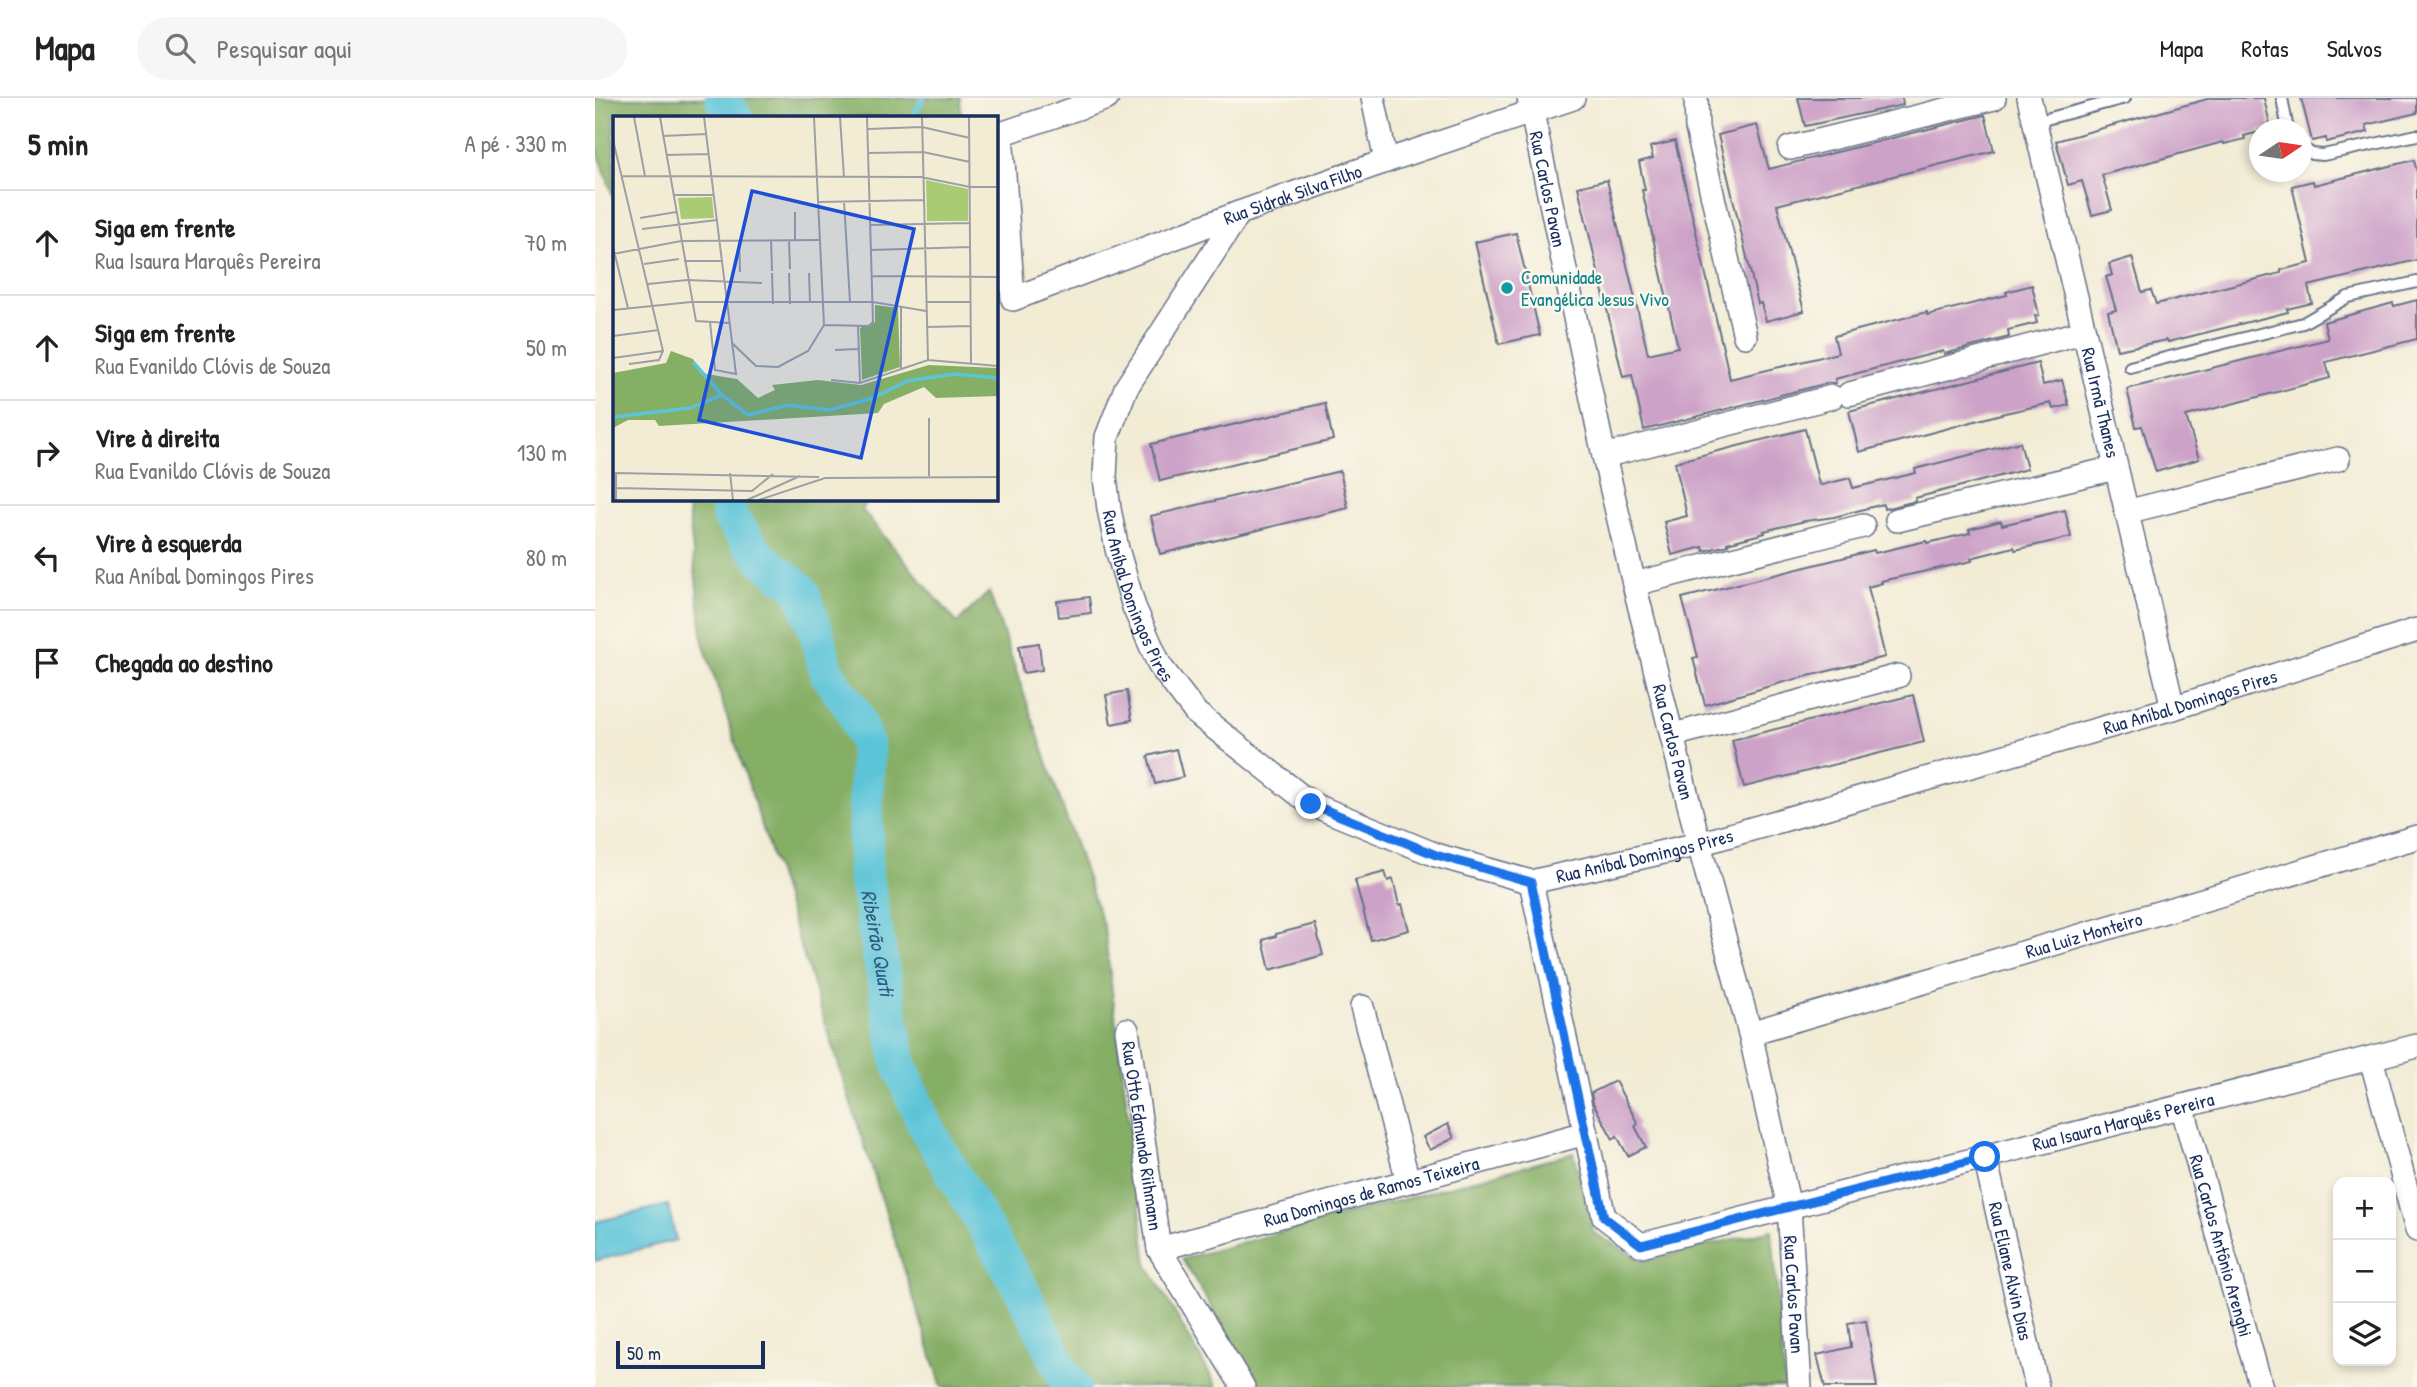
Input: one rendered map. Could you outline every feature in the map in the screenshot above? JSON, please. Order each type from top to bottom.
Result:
[{"type":"street","name":"Rua Sidrak Silva Filho","points":[[1107,98],[1001,134],[1013,299],[1530,105],[1573,98]]},
{"type":"street","points":[[1373,98],[1385,160]]},
{"type":"street","points":[[1696,98],[1697,128],[1745,336]]},
{"type":"street","points":[[1790,148],[1994,98]]},
{"type":"street","name":"Rua Irmã Thanes","points":[[2029,98],[2173,708]]},
{"type":"street","name":"Rua Carlos Pavan","points":[[1530,105],[1604,456],[1634,584],[1699,844],[1751,1033],[1789,1207],[1800,1387]]},
{"type":"street","name":"Rua Aníbal Domingos Pires","points":[[1240,213],[1126,388],[1107,437],[1105,477],[1117,549],[1139,619],[1160,666],[1196,713],[1311,804],[1436,855],[1531,882],[1699,844],[2173,708],[2417,630]]},
{"type":"street","points":[[1604,456],[2083,332]]},
{"type":"street","points":[[2126,512],[2338,459]]},
{"type":"street","points":[[1897,520],[2115,468]]},
{"type":"street","points":[[1634,584],[1863,526]]},
{"type":"street","points":[[1673,735],[1898,676]]},
{"type":"street","name":"Rua Luiz Monteiro","points":[[1751,1033],[2417,837]]},
{"type":"street","points":[[1531,882],[1586,1133]]},
{"type":"street","points":[[1361,1007],[1408,1181]]},
{"type":"street","name":"Rua Otto Edmundo Riihmann","points":[[1127,1030],[1159,1249],[1243,1387]]},
{"type":"street","name":"Rua Isaura Marquês Pereira","points":[[1586,1133],[1604,1217],[1641,1245],[2417,1046]]},
{"type":"street","points":[[2371,1058],[2417,1230]]},
{"type":"street","name":"Rua Carlos Antônio Arenghi","points":[[2182,1106],[2261,1387]]},
{"type":"street","name":"Rua Domingos de Ramos Teixeira","points":[[1159,1249],[1586,1133]]},
{"type":"street","name":"Rua Eliane Alvin Dias","points":[[1985,1157],[2037,1387]]},
{"type":"lane","points":[[2035,122],[2125,98]]},
{"type":"lane","points":[[2282,98],[2286,119]]},
{"type":"lane","points":[[2312,154],[2323,155],[2417,135]]},
{"type":"lane","points":[[2130,367],[2303,323],[2348,297],[2417,282]]},
{"type":"green space","points":[[595,98],[960,98],[961,116],[613,116],[613,196],[595,143]]},
{"type":"green space","points":[[687,500],[867,500],[862,510],[957,623],[989,592],[1104,928],[1147,1264],[1217,1387],[942,1387],[703,642]]},
{"type":"green space","points":[[1574,1153],[1593,1232],[1642,1261],[1772,1230],[1785,1387],[1261,1387],[1182,1259]]},
{"type":"water","points":[[668,1205],[676,1240],[595,1261],[595,1222]]},
{"type":"building","points":[[1798,98],[1902,98],[1903,105],[1805,126]]},
{"type":"building","points":[[2211,98],[2264,98],[2269,119],[2249,119],[2249,135],[2244,136],[2245,139],[2224,144],[2223,142],[2102,175],[2112,210],[2092,215],[2082,181],[2068,185],[2056,141]]},
{"type":"building","points":[[2301,98],[2417,98],[2417,113],[2366,125],[2368,132],[2326,142],[2326,138],[2312,141],[2312,119],[2306,119]]},
{"type":"building","points":[[1985,115],[1994,151],[1777,205],[1804,311],[1766,321],[1761,303],[1758,304],[1718,135],[1757,125],[1769,169]]},
{"type":"building","points":[[1675,141],[1730,379],[1838,353],[1834,336],[2007,295],[2006,292],[2032,285],[2039,315],[2035,316],[2037,323],[2008,330],[2009,337],[1944,354],[1943,351],[1835,379],[1836,383],[1644,430],[1632,375],[1623,377],[1578,187],[1607,180],[1648,354],[1678,347],[1642,190],[1645,190],[1639,162],[1653,158],[1650,147]]},
{"type":"building","points":[[2414,160],[2417,172],[2417,260],[2308,286],[2312,303],[2287,309],[2288,312],[2168,342],[2167,340],[2117,350],[2108,312],[2116,310],[2106,277],[2112,275],[2109,264],[2132,257],[2142,292],[2151,290],[2156,304],[2281,273],[2281,270],[2310,263],[2292,186],[2313,181],[2314,185]]},
{"type":"building","name":"Comunidade Evangélica Jesus Vivo","points":[[1516,233],[1540,335],[1499,344],[1475,242]]},
{"type":"building","points":[[2417,300],[2417,339],[2326,362],[2330,378],[2186,416],[2199,459],[2156,472],[2142,426],[2136,427],[2127,389],[2328,339],[2324,322],[2393,303],[2394,306]]},
{"type":"building","points":[[2038,363],[2043,385],[2062,380],[2069,405],[2053,409],[2051,403],[2005,413],[1859,452],[1849,411]]},
{"type":"building","points":[[1325,403],[1333,440],[1160,481],[1151,444]]},
{"type":"building","points":[[1805,429],[1819,484],[1822,485],[1850,478],[1853,488],[1916,473],[1915,469],[2020,442],[2027,469],[1915,498],[1916,501],[1884,509],[1883,504],[1764,531],[1765,533],[1704,551],[1703,547],[1672,555],[1664,522],[1687,516],[1675,462]]},
{"type":"building","points":[[1340,471],[1348,508],[1160,554],[1151,516]]},
{"type":"building","points":[[2065,510],[2071,537],[2015,550],[2014,547],[1971,558],[1972,561],[1881,581],[1882,583],[1868,587],[1885,657],[1705,705],[1693,658],[1698,657],[1682,598],[1874,550],[1875,553],[1926,541],[1927,543],[1970,533],[1969,529],[2001,521],[2002,525]]},
{"type":"building","points":[[1089,597],[1091,613],[1059,617],[1057,601]]},
{"type":"building","points":[[1039,643],[1042,670],[1023,673],[1019,646]]},
{"type":"building","points":[[1127,691],[1132,720],[1111,724],[1106,695]]},
{"type":"building","points":[[1913,695],[1924,742],[1744,787],[1732,740]]},
{"type":"building","points":[[1176,749],[1183,777],[1155,784],[1148,756]]},
{"type":"building","points":[[1385,872],[1388,881],[1393,879],[1409,930],[1371,940],[1355,880]]},
{"type":"building","points":[[1315,924],[1323,955],[1270,970],[1263,940]]},
{"type":"building","points":[[1615,1081],[1638,1124],[1635,1126],[1646,1147],[1628,1156],[1617,1136],[1613,1139],[1593,1103],[1591,1093]]},
{"type":"building","points":[[1448,1124],[1454,1138],[1430,1150],[1423,1137]]},
{"type":"building","points":[[1866,1320],[1877,1387],[1825,1387],[1817,1355],[1851,1347],[1848,1323]]},
{"type":"waterway","name":"Ribeirão Quati","points":[[722,98],[734,116]]},
{"type":"waterway","points":[[914,116],[923,98]]},
{"type":"waterway","name":"Ribeirão Quati","points":[[727,500],[729,516],[761,558],[801,590],[817,634],[827,673],[854,712],[867,746],[865,873],[899,1063],[924,1124],[1023,1292],[1066,1378],[1074,1387]]},
{"type":"place","name":"Comunidade Evangélica Jesus Vivo","points":[[1507,288]]},
{"type":"route","points":[[1311,804],[1436,855],[1531,882],[1604,1217],[1641,1245],[1985,1157]]}]
